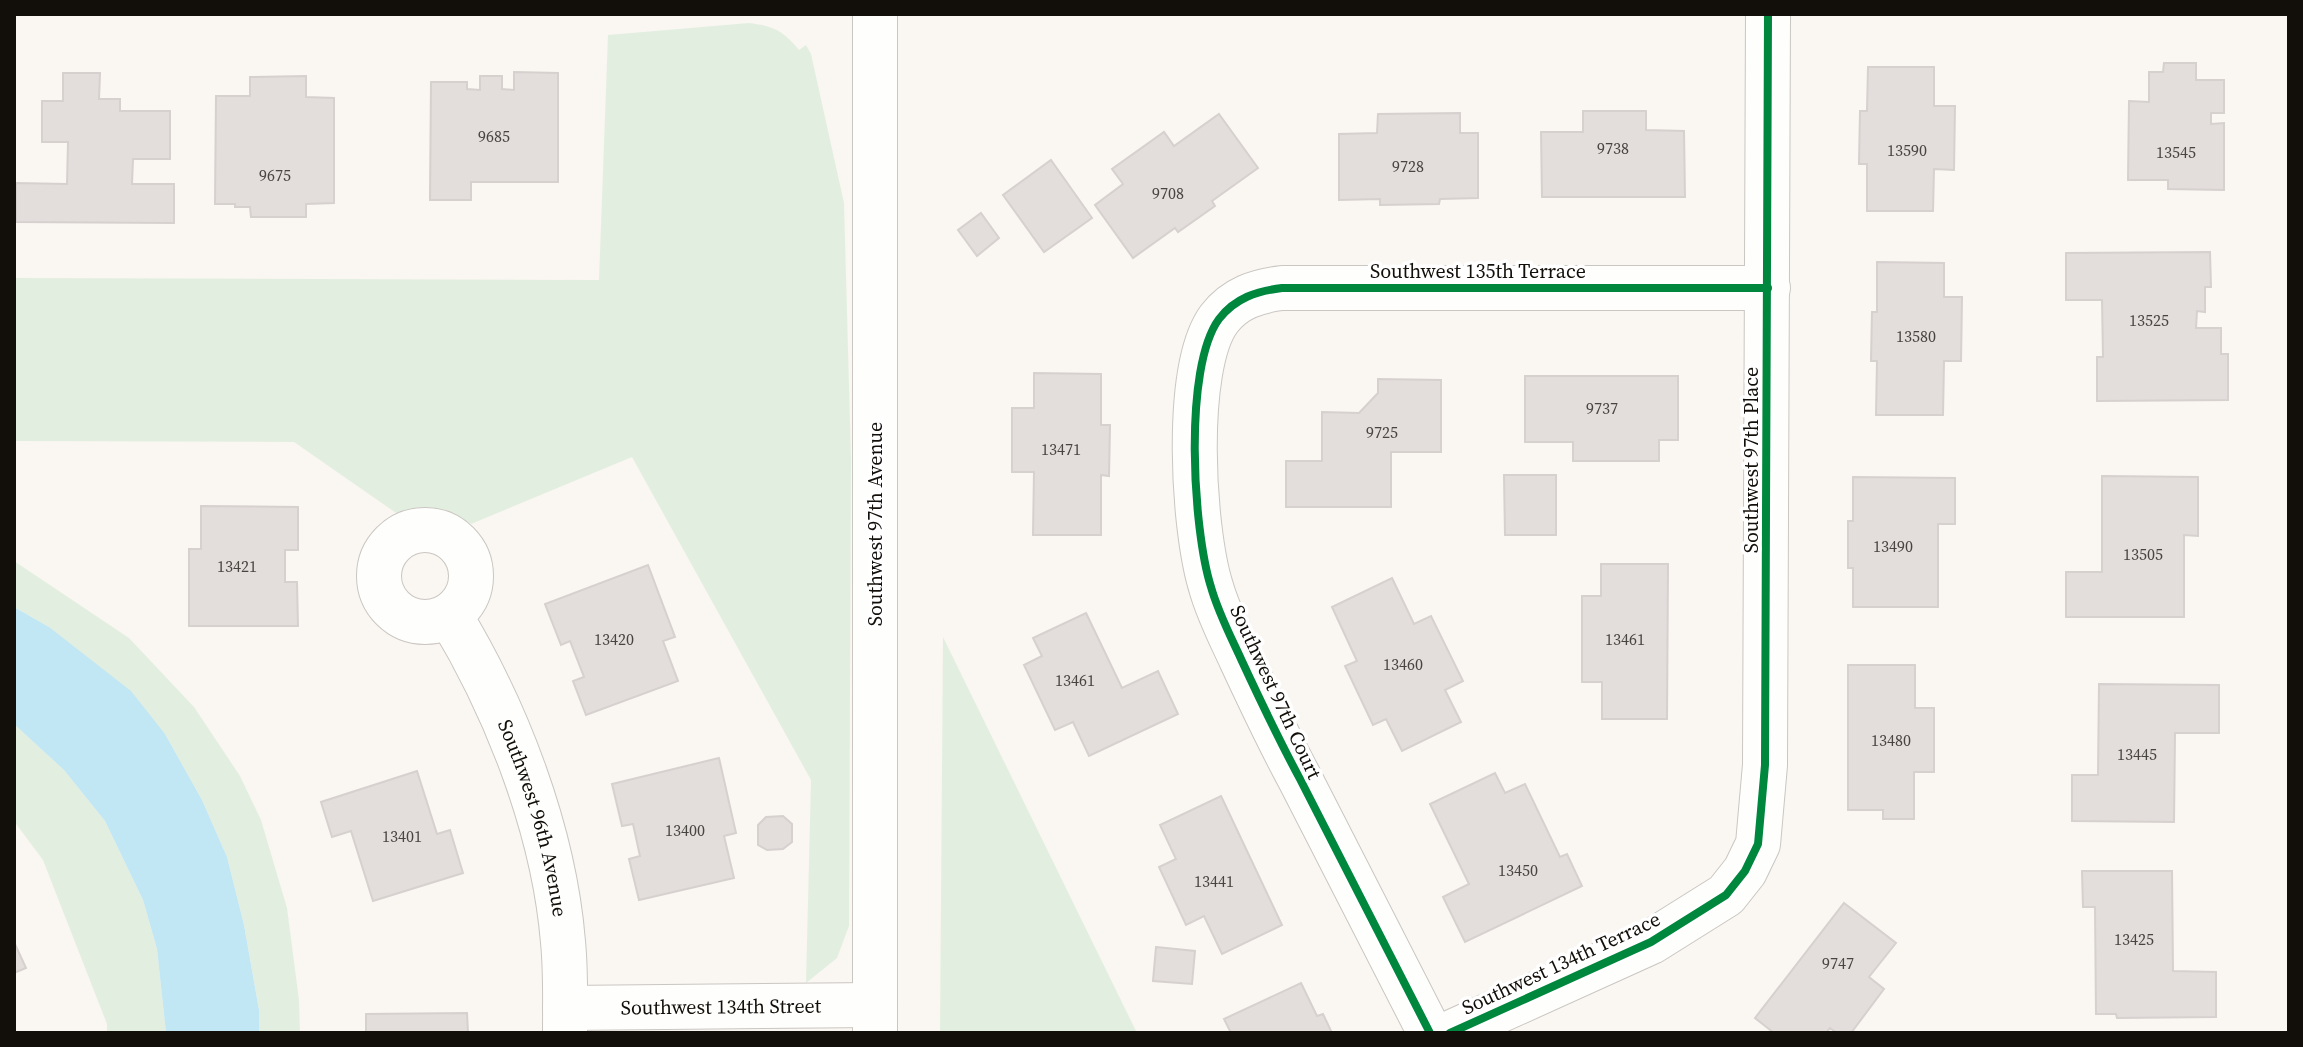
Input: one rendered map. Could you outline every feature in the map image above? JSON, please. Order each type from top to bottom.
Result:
[{"type":"street","name":"Southwest 97th Avenue","points":[[875,14],[875,1019]]},
{"type":"street","name":"Southwest 97th Place","points":[[1726,895],[1745,871],[1758,844],[1764,796],[1768,14]]},
{"type":"street","name":"Southwest 135th Terrace","points":[[1208,338],[1218,320],[1233,304],[1255,293],[1282,288],[1768,288]]},
{"type":"street","name":"Southwest 97th Court","points":[[1208,338],[1195,411],[1199,522],[1211,588],[1272,726],[1430,1033]]},
{"type":"street","name":"Southwest 96th Avenue","points":[[450,616],[475,657],[510,734],[541,823],[563,940],[565,1020]]},
{"type":"street","name":"Southwest 134th Terrace","points":[[1450,1033],[1651,942],[1726,895]]},
{"type":"street","name":"Southwest 134th Street","points":[[565,1020],[875,1019]]},
{"type":"green space","points":[[749,23],[777,30],[799,50],[806,45],[811,54],[844,203],[851,458],[849,926],[837,958],[806,983],[811,780],[632,457],[471,524],[430,509],[399,515],[294,442],[14,441],[14,278],[599,280],[608,35]]},
{"type":"green space","points":[[14,561],[129,638],[194,707],[240,776],[261,820],[287,908],[299,1000],[300,1033],[259,1033],[259,1010],[244,925],[227,857],[202,800],[165,734],[49,627],[14,607]]},
{"type":"green space","points":[[943,637],[1137,1033],[940,1033]]},
{"type":"green space","points":[[14,724],[64,770],[105,821],[143,900],[157,949],[166,1033],[107,1033],[107,1024],[43,860],[14,821]]},
{"type":"water","points":[[14,607],[49,627],[131,691],[165,734],[202,800],[227,857],[244,925],[259,1010],[259,1033],[166,1033],[157,949],[143,900],[105,821],[64,770],[14,724]]},
{"type":"building","points":[[2164,63],[2196,63],[2196,80],[2224,80],[2224,113],[2211,113],[2211,124],[2224,123],[2224,190],[2168,189],[2168,180],[2128,180],[2129,101],[2149,102],[2149,72],[2163,72]]},
{"type":"building","points":[[1868,67],[1934,67],[1934,106],[1955,106],[1954,170],[1934,169],[1933,211],[1867,211],[1867,164],[1859,164],[1860,111],[1867,111]]},
{"type":"building","points":[[514,72],[558,73],[558,182],[471,182],[471,200],[430,200],[431,82],[467,82],[467,89],[480,90],[480,76],[502,76],[502,89],[514,90]]},
{"type":"building","points":[[63,73],[100,73],[99,99],[120,99],[120,111],[170,111],[170,159],[133,159],[132,184],[174,184],[174,223],[16,222],[16,183],[67,184],[68,142],[42,142],[42,101],[63,101]]},
{"type":"building","points":[[306,76],[306,97],[334,98],[334,203],[306,204],[306,217],[251,217],[250,207],[215,204],[216,96],[250,96],[250,77]]},
{"type":"building","points":[[1583,111],[1646,111],[1646,130],[1684,131],[1685,197],[1542,197],[1541,132],[1583,132]]},
{"type":"building","points":[[1460,113],[1460,133],[1478,133],[1478,198],[1440,199],[1439,204],[1380,205],[1380,199],[1339,200],[1339,134],[1377,133],[1378,114]]},
{"type":"building","points":[[1219,114],[1258,168],[1212,201],[1215,206],[1178,232],[1175,228],[1133,258],[1095,205],[1123,184],[1112,169],[1164,132],[1174,146]]},
{"type":"building","points":[[1051,160],[1092,218],[1044,252],[1003,195]]},
{"type":"building","points":[[981,213],[999,238],[977,256],[958,230]]},
{"type":"building","points":[[2210,252],[2211,287],[2205,287],[2205,312],[2197,311],[2196,328],[2221,328],[2221,354],[2228,354],[2228,400],[2097,401],[2097,357],[2103,357],[2102,300],[2066,300],[2066,253]]},
{"type":"building","points":[[1877,262],[1944,263],[1944,297],[1962,297],[1961,361],[1944,361],[1943,415],[1876,415],[1877,361],[1871,361],[1872,312],[1877,312]]},
{"type":"building","points":[[1034,373],[1101,374],[1101,425],[1110,425],[1109,476],[1101,475],[1101,535],[1033,535],[1034,472],[1012,472],[1012,408],[1034,408]]},
{"type":"building","points":[[1525,376],[1678,376],[1678,440],[1659,440],[1659,461],[1573,461],[1573,442],[1525,442]]},
{"type":"building","points":[[1378,379],[1441,380],[1441,452],[1391,452],[1391,507],[1286,507],[1286,461],[1322,461],[1322,412],[1359,413],[1378,393]]},
{"type":"building","points":[[1504,475],[1556,475],[1556,535],[1505,535]]},
{"type":"building","points":[[2102,476],[2198,477],[2198,536],[2184,535],[2184,617],[2066,617],[2066,572],[2102,572]]},
{"type":"building","points":[[1853,477],[1955,478],[1955,524],[1938,524],[1938,607],[1853,607],[1853,568],[1848,568],[1848,521],[1853,521]]},
{"type":"building","points":[[201,506],[298,507],[298,550],[285,550],[285,582],[297,582],[298,626],[189,626],[189,549],[201,549]]},
{"type":"building","points":[[1601,564],[1668,564],[1667,719],[1602,719],[1602,682],[1582,682],[1582,596],[1601,596]]},
{"type":"building","points":[[648,565],[675,637],[663,641],[678,681],[586,715],[573,681],[584,677],[570,641],[561,645],[545,604]]},
{"type":"building","points":[[1392,578],[1414,624],[1431,616],[1463,681],[1445,690],[1461,722],[1402,751],[1386,719],[1373,725],[1345,666],[1357,661],[1332,607]]},
{"type":"building","points":[[1086,613],[1122,688],[1158,671],[1178,714],[1089,756],[1073,722],[1055,730],[1024,665],[1042,656],[1033,638]]},
{"type":"building","points":[[1848,665],[1915,665],[1915,708],[1934,708],[1934,772],[1914,772],[1914,819],[1883,819],[1883,810],[1848,810]]},
{"type":"building","points":[[2099,684],[2219,685],[2219,733],[2175,733],[2174,822],[2072,821],[2072,775],[2098,775]]},
{"type":"building","points":[[719,758],[736,833],[724,836],[734,878],[639,900],[629,859],[640,856],[633,824],[622,826],[612,784]]},
{"type":"building","points":[[417,771],[437,834],[450,830],[463,873],[373,901],[351,831],[332,837],[321,802]]},
{"type":"building","points":[[1495,773],[1505,793],[1525,784],[1560,857],[1567,854],[1582,886],[1465,942],[1443,897],[1469,884],[1430,804]]},
{"type":"building","points":[[1221,796],[1282,925],[1222,954],[1204,916],[1186,925],[1159,867],[1176,859],[1160,825]]},
{"type":"building","points":[[783,816],[792,824],[792,842],[783,849],[767,850],[758,845],[758,825],[766,817]]},
{"type":"building","points":[[2082,871],[2172,871],[2173,971],[2216,972],[2216,1017],[2117,1018],[2116,1014],[2096,1014],[2095,907],[2083,907]]},
{"type":"building","points":[[1844,903],[1896,943],[1869,977],[1884,989],[1851,1033],[1837,1033],[1830,1028],[1826,1033],[1774,1033],[1755,1018]]},
{"type":"building","points":[[14,942],[26,968],[14,973]]},
{"type":"building","points":[[1156,947],[1195,951],[1192,984],[1153,981]]},
{"type":"building","points":[[1301,983],[1317,1016],[1323,1014],[1332,1033],[1231,1033],[1224,1019]]},
{"type":"building","points":[[467,1013],[468,1033],[366,1033],[366,1014]]},
{"type":"cycle path","points":[[1450,1033],[1651,942],[1726,895],[1745,871],[1758,844],[1765,765],[1768,14]]},
{"type":"cycle path","points":[[1430,1033],[1277,735],[1214,596],[1200,528],[1195,450],[1200,374],[1208,342],[1219,319],[1232,306],[1255,294],[1282,288],[1768,288]]}]
